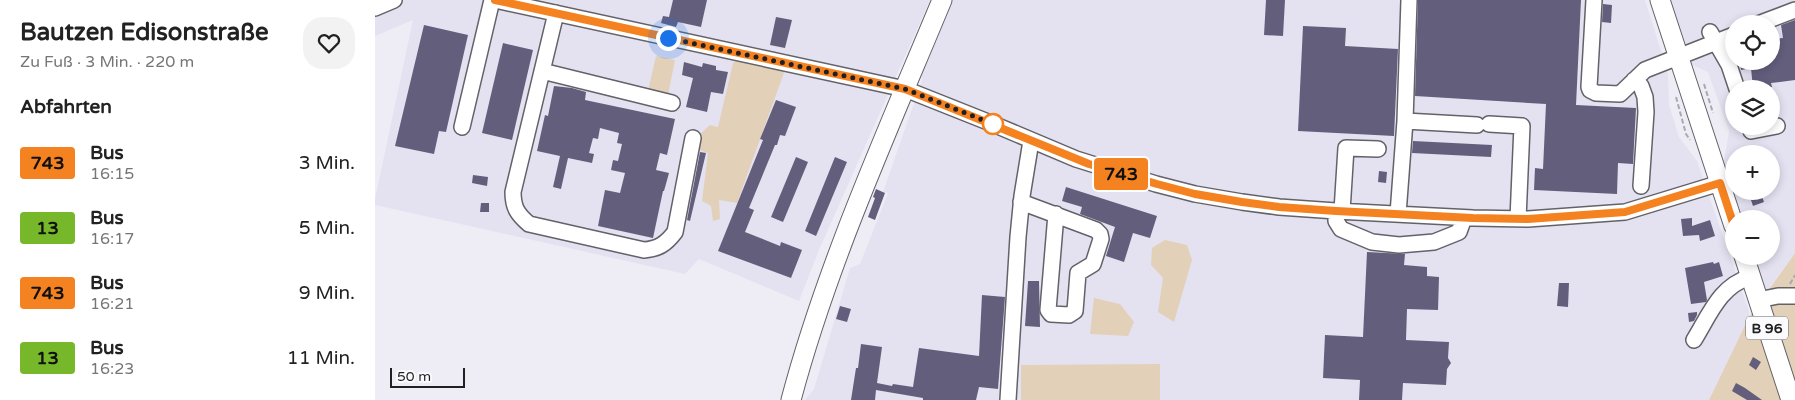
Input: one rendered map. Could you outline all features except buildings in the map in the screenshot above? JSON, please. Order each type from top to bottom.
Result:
[{"type":"main road","points":[[791,400],[803,356],[840,250],[942,0]]},
{"type":"main road","points":[[1660,0],[1729,210]]},
{"type":"main road","name":"B 96","points":[[1747,265],[1791,400]]},
{"type":"street","points":[[375,8],[394,0]]},
{"type":"street","points":[[462,127],[493,0],[517,2],[556,13],[905,89],[1076,159],[1108,170],[1195,194],[1279,207],[1464,218],[1518,219],[1625,212],[1720,183]]},
{"type":"street","points":[[1398,214],[1405,121],[1409,0]]},
{"type":"street","points":[[1593,0],[1590,90],[1596,93],[1620,94],[1645,70],[1678,56],[1714,37],[1725,36]]},
{"type":"street","points":[[1769,15],[1771,13],[1795,10]]},
{"type":"street","points":[[556,13],[513,192],[513,204],[519,215],[529,224],[643,250],[655,249],[668,241],[675,232],[693,138]]},
{"type":"street","points":[[1714,37],[1729,65],[1734,80]]},
{"type":"street","points":[[542,71],[672,102]]},
{"type":"street","points":[[1634,80],[1641,86],[1645,97],[1646,112],[1641,186]]},
{"type":"street","points":[[1405,121],[1522,126],[1518,219]]},
{"type":"street","points":[[1008,400],[1021,202],[1031,141]]},
{"type":"street","points":[[1378,149],[1346,148],[1339,211],[1336,221],[1341,229],[1372,242],[1399,245],[1433,242],[1459,232],[1464,218]]},
{"type":"street","points":[[1021,202],[1056,214],[1096,230],[1100,234],[1101,239],[1093,264],[1078,273],[1075,311],[1069,315],[1051,314],[1048,310],[1056,214]]},
{"type":"street","points":[[1694,340],[1725,290],[1735,283],[1751,277]]},
{"type":"street","points":[[1758,300],[1778,296],[1795,296]]},
{"type":"shaded area","points":[[375,0],[930,0],[819,250],[799,301],[699,259],[685,274],[375,205],[413,20],[375,36]]},
{"type":"shaded area","points":[[949,0],[1645,0],[1668,73],[1669,105],[1679,137],[1697,161],[1725,242],[1725,265],[1733,265],[1749,311],[1749,317],[1709,400],[805,400],[814,389],[850,268],[860,264],[888,193],[883,192],[922,80],[921,67]]},
{"type":"shaded area","points":[[1669,0],[1795,0],[1795,253],[1765,293],[1756,265],[1780,265],[1780,210],[1738,210],[1735,200],[1780,200],[1780,145],[1727,145],[1728,135],[1780,135],[1780,80],[1725,80],[1725,120],[1708,72],[1692,65]]},
{"type":"shaded area","points":[[656,56],[675,60],[668,95],[648,91]]},
{"type":"shaded area","points":[[739,58],[785,70],[737,203],[719,200],[720,219],[713,221],[711,206],[702,201],[708,153],[697,149],[698,136],[710,125],[718,127],[733,63]]},
{"type":"shaded area","points":[[1165,240],[1187,245],[1192,260],[1174,322],[1158,312],[1163,278],[1151,265],[1152,248]]},
{"type":"shaded area","points":[[1795,253],[1795,400],[1709,400],[1749,317]]},
{"type":"shaded area","points":[[1094,298],[1120,304],[1134,322],[1128,336],[1090,334]]},
{"type":"shaded area","points":[[1160,364],[1160,400],[1021,400],[1021,365]]},
{"type":"bus line","name":"743","points":[[495,0],[905,89],[1076,159],[1195,194],[1279,207],[1518,219],[1625,212],[1720,183],[1729,210]]},
{"type":"route","points":[[668,38],[905,89],[993,124]]}]
